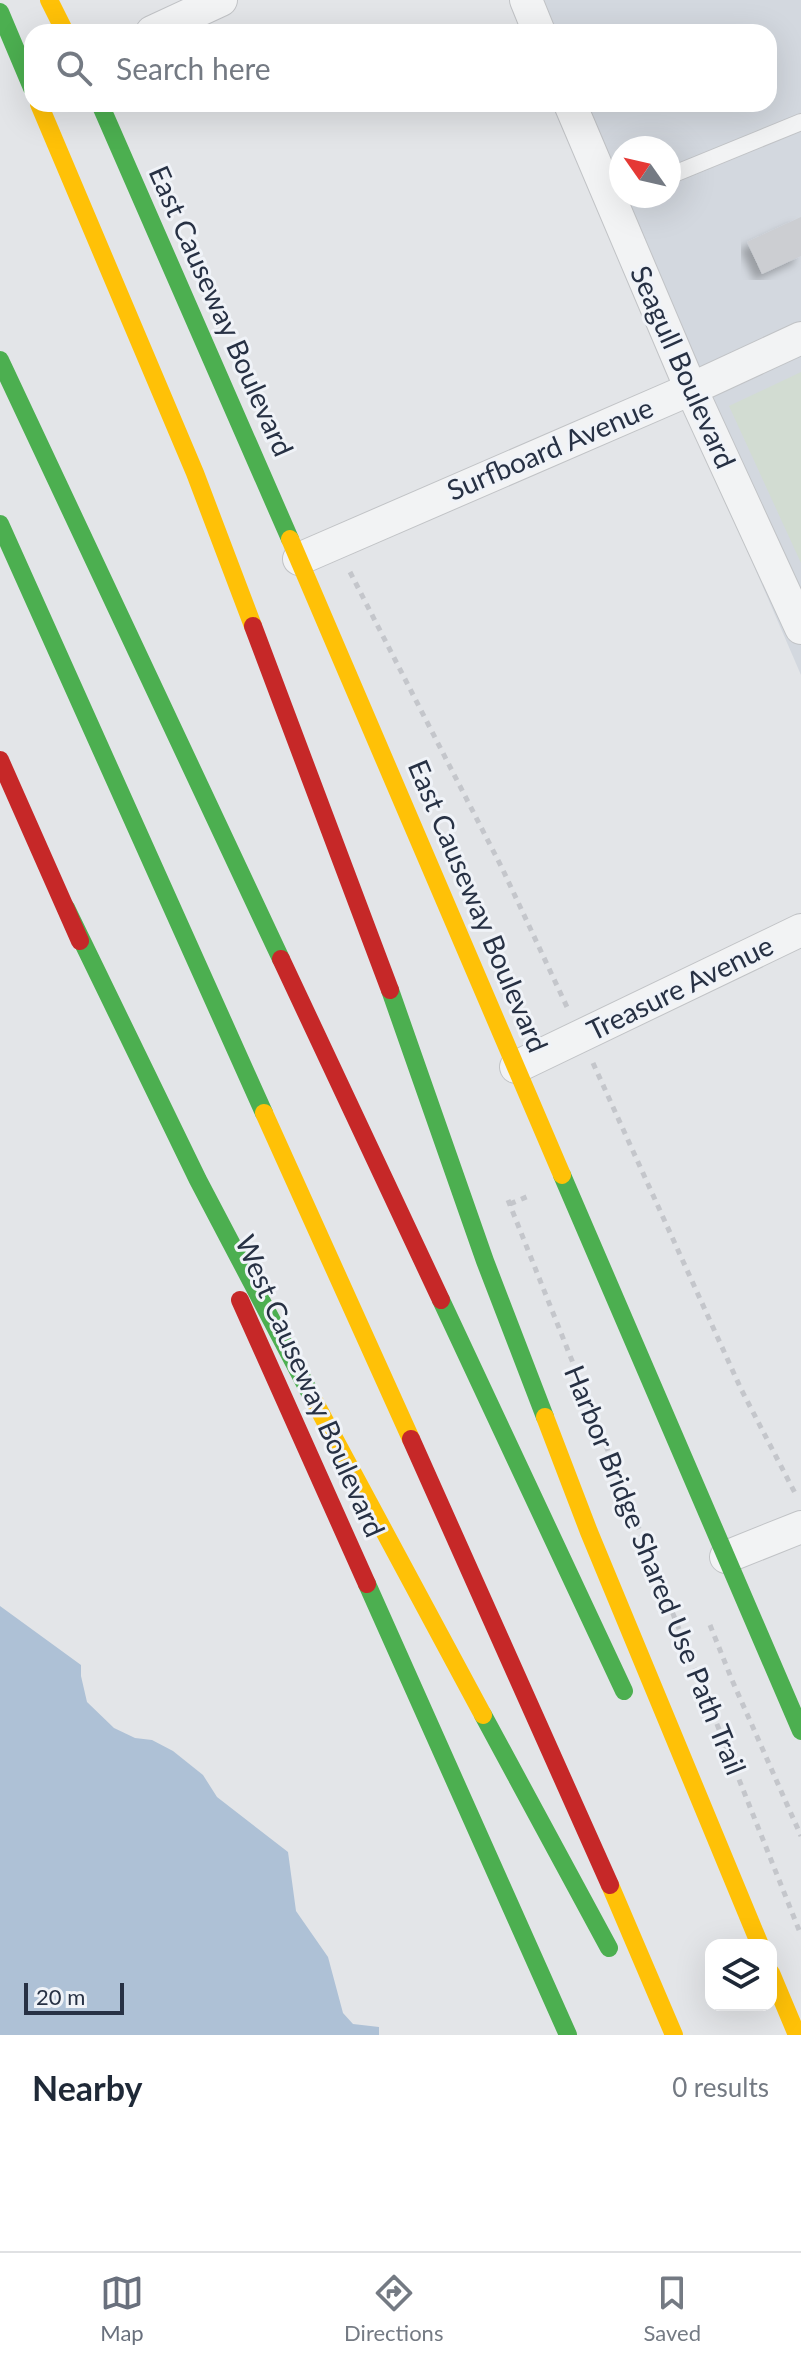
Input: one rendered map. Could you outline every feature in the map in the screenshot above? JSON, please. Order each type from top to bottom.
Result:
[{"type":"main road","points":[[49,0],[61,24]]},
{"type":"main road","points":[[0,12],[24,69]]},
{"type":"main road","points":[[42,112],[195,473],[403,1023],[485,1261],[567,1475],[758,1939]]},
{"type":"main road","name":"East Causeway Boulevard","points":[[104,112],[192,310],[801,1731]]},
{"type":"main road","points":[[0,360],[632,1707]]},
{"type":"main road","points":[[0,524],[597,1856],[674,2035]]},
{"type":"main road","name":"West Causeway Boulevard","points":[[0,760],[568,2035]]},
{"type":"main road","points":[[66,908],[205,1193],[621,1970]]},
{"type":"main road","points":[[700,1847],[744,1939]]},
{"type":"main road","points":[[777,1987],[797,2035]]},
{"type":"main road","points":[[777,2008],[790,2035]]},
{"type":"street","points":[[169,24],[221,0]]},
{"type":"street","points":[[526,0],[536,24]]},
{"type":"street","name":"Seagull Boulevard","points":[[574,112],[609,184]]},
{"type":"street","name":"Seagull Boulevard","points":[[620,208],[691,389],[801,628]]},
{"type":"street","name":"Surfboard Avenue","points":[[299,559],[801,338]]},
{"type":"street","name":"Treasure Avenue","points":[[516,1067],[801,930]]},
{"type":"street","points":[[726,1557],[801,1527]]},
{"type":"lane","points":[[681,171],[801,122]]},
{"type":"path","points":[[335,542],[502,868],[741,1389],[801,1504]]},
{"type":"path","name":"Harbor Bridge Shared Use Path Trail","points":[[510,1204],[801,1935]]},
{"type":"shaded area","points":[[509,0],[801,0],[801,675],[557,112],[777,112],[777,24],[520,24]]},
{"type":"shaded area","points":[[801,372],[801,563],[729,406]]},
{"type":"water","points":[[0,1606],[81,1665],[87,1702],[114,1728],[135,1738],[152,1740],[173,1751],[203,1775],[217,1797],[288,1852],[296,1911],[328,1957],[343,2013],[353,2024],[379,2027],[379,2035],[0,2035]]},
{"type":"building","points":[[801,217],[801,256],[762,274],[747,242]]},
{"type":"traffic: fast","points":[[0,12],[24,69]]},
{"type":"traffic: fast","points":[[103,112],[290,539]]},
{"type":"traffic: fast","points":[[0,360],[281,959]]},
{"type":"traffic: fast","points":[[0,524],[264,1113]]},
{"type":"traffic: fast","points":[[66,908],[198,1180],[312,1397]]},
{"type":"traffic: fast","points":[[390,990],[485,1261],[545,1417]]},
{"type":"traffic: fast","points":[[562,1175],[801,1731]]},
{"type":"traffic: fast","points":[[441,1300],[624,1691]]},
{"type":"traffic: fast","points":[[367,1584],[568,2035]]},
{"type":"traffic: fast","points":[[483,1715],[609,1948]]},
{"type":"traffic: slow","points":[[49,0],[61,24]]},
{"type":"traffic: slow","points":[[42,112],[195,473],[253,626]]},
{"type":"traffic: slow","points":[[290,539],[562,1175]]},
{"type":"traffic: slow","points":[[264,1113],[411,1439]]},
{"type":"traffic: slow","points":[[312,1397],[483,1715]]},
{"type":"traffic: slow","points":[[545,1417],[589,1532],[758,1939]]},
{"type":"traffic: slow","points":[[610,1885],[674,2035]]},
{"type":"traffic: slow","points":[[777,1987],[797,2035]]},
{"type":"traffic: jam","points":[[253,626],[390,990]]},
{"type":"traffic: jam","points":[[0,760],[80,941]]},
{"type":"traffic: jam","points":[[281,959],[441,1300]]},
{"type":"traffic: jam","points":[[240,1300],[367,1584]]},
{"type":"traffic: jam","points":[[411,1439],[610,1885]]}]
